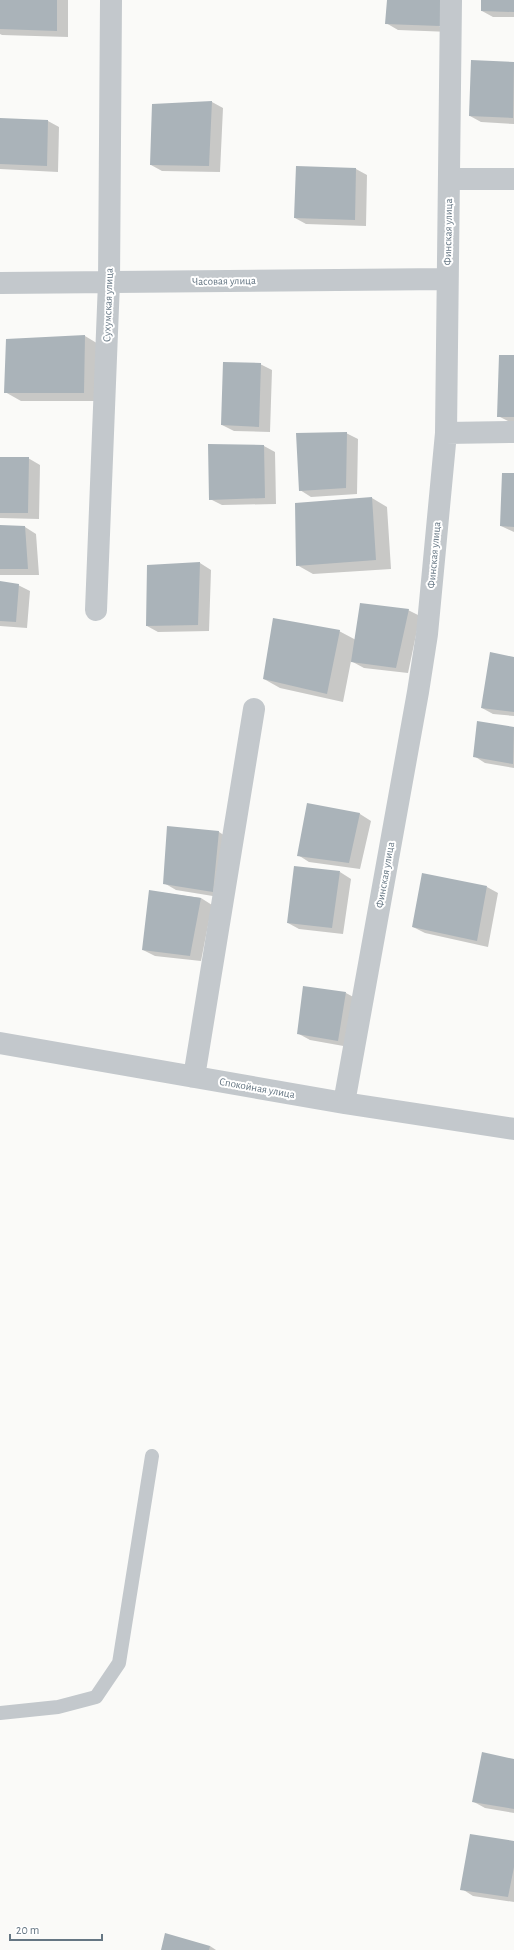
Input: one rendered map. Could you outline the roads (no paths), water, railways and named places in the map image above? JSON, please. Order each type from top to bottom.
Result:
[{"type":"street","name":"Сухумская улица","points":[[96,610],[109,282],[111,0]]},
{"type":"street","name":"Финская улица","points":[[344,1103],[426,641],[446,433],[451,0]]},
{"type":"street","points":[[450,179],[514,179]]},
{"type":"street","name":"Часовая улица","points":[[0,283],[447,279]]},
{"type":"street","points":[[446,433],[514,432]]},
{"type":"street","points":[[194,1077],[254,709]]},
{"type":"street","name":"Спокойная улица","points":[[0,1043],[344,1103],[514,1129]]},
{"type":"lane","points":[[0,1713],[58,1707],[96,1697],[119,1663],[152,1456]]}]
